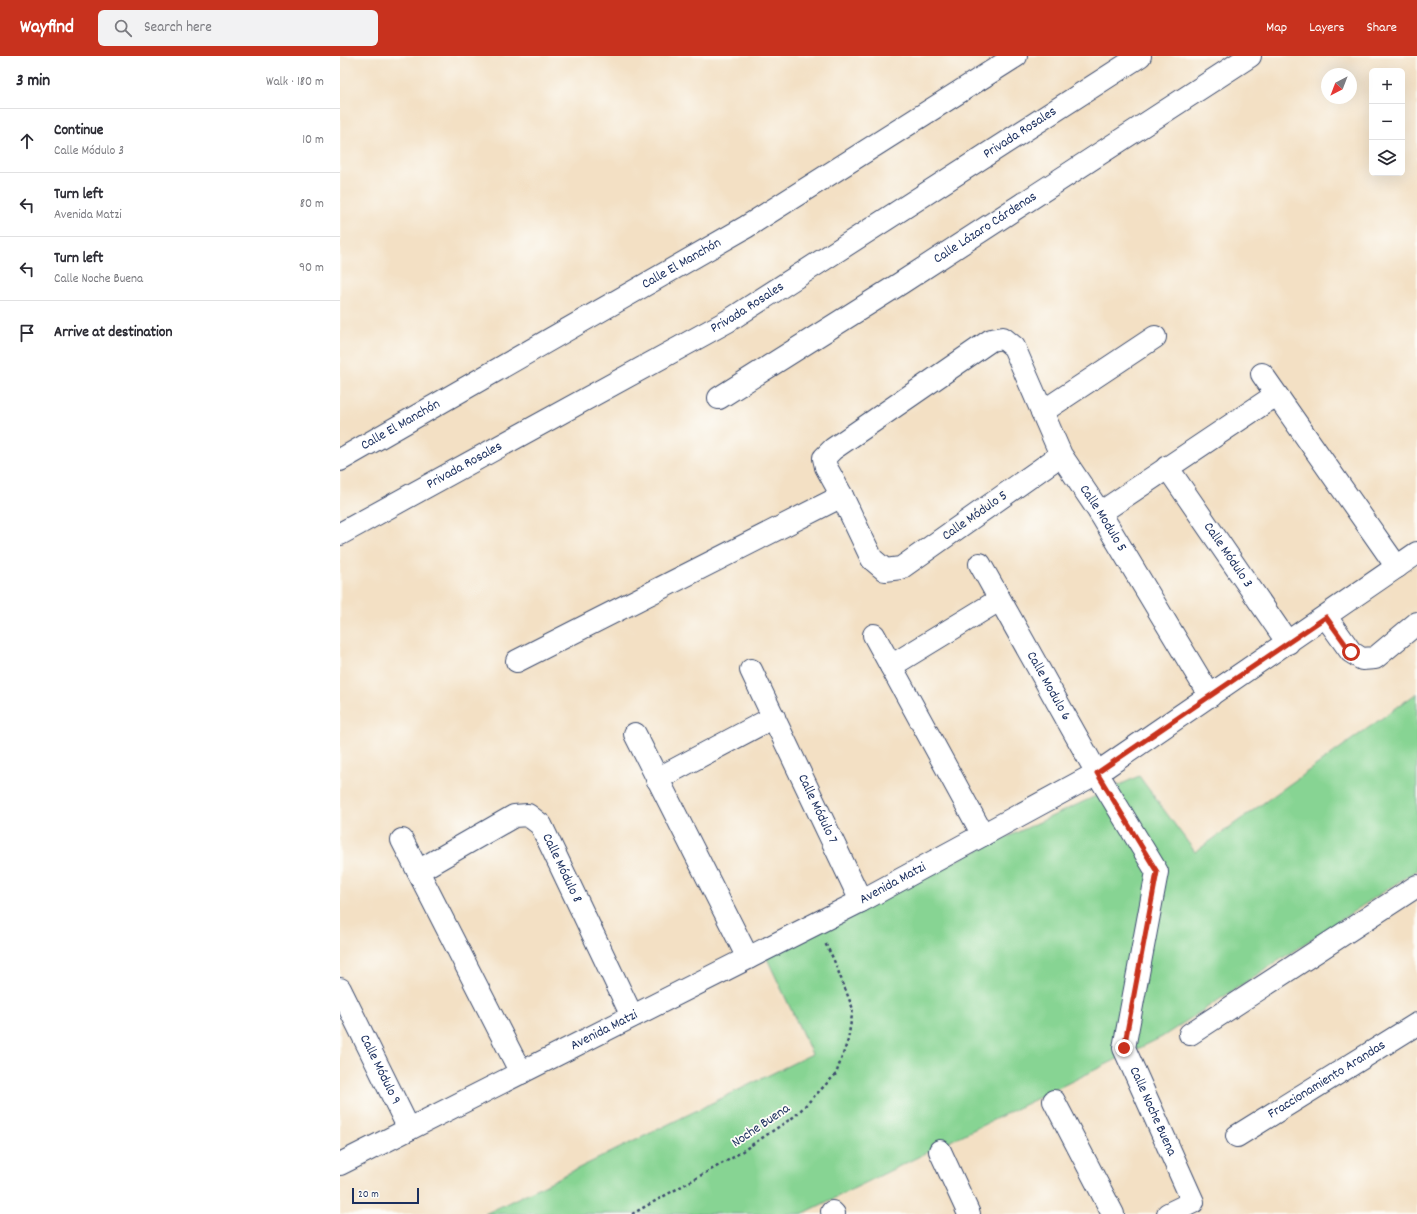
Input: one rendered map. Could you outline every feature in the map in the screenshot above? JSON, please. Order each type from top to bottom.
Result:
[{"type":"street","name":"Calle El Manchón","points":[[340,460],[746,227],[1016,56]]},
{"type":"street","name":"Privada Rosales","points":[[340,534],[728,322],[1140,56]]},
{"type":"street","name":"Calle Lázaro Cárdenas","points":[[719,398],[908,279],[1250,56]]},
{"type":"street","points":[[1042,412],[1155,337]]},
{"type":"street","name":"Calle Modulo 5","points":[[842,496],[826,467],[824,458],[833,449],[991,340],[1003,338],[1014,347],[1061,455],[1100,513],[1210,696]]},
{"type":"street","points":[[1262,374],[1397,567]]},
{"type":"street","points":[[1100,513],[1276,395]]},
{"type":"street","name":"Calle Módulo 5","points":[[842,496],[872,559],[885,570],[901,568],[1061,455]]},
{"type":"street","name":"Calle Módulo 3","points":[[1167,467],[1288,643]]},
{"type":"street","points":[[518,661],[842,496]]},
{"type":"street","name":"Avenida Matzi","points":[[340,1164],[862,901],[1097,773],[1417,553]]},
{"type":"street","name":"Calle Modulo 6","points":[[980,564],[1097,773]]},
{"type":"street","points":[[891,666],[999,600]]},
{"type":"street","points":[[1326,617],[1351,652],[1362,659],[1375,658],[1417,623]]},
{"type":"street","points":[[874,635],[983,835]]},
{"type":"street","name":"Calle Módulo 7","points":[[751,670],[862,901]]},
{"type":"street","points":[[657,779],[774,717]]},
{"type":"street","points":[[635,734],[748,958]]},
{"type":"street","name":"Calle Noche Buena","points":[[1097,773],[1157,872],[1124,1048],[1194,1202],[1168,1214]]},
{"type":"street","name":"Calle Módulo 8","points":[[418,870],[514,816],[528,815],[541,825],[632,1016]]},
{"type":"street","points":[[402,840],[521,1073]]},
{"type":"street","points":[[1190,1034],[1417,886]]},
{"type":"street","name":"Calle Módulo 9","points":[[340,989],[408,1129]]},
{"type":"street","name":"Fraccionamiento Arandas","points":[[1237,1136],[1417,1024]]},
{"type":"street","points":[[1054,1101],[1113,1214]]},
{"type":"street","points":[[940,1151],[969,1214]]},
{"type":"path","name":"Noche Buena","points":[[632,1214],[732,1158],[795,1116],[836,1074],[848,1040],[853,1009],[833,958],[816,924]]},
{"type":"green space","points":[[1417,693],[1417,870],[1162,1037],[802,1214],[485,1214],[812,1054],[763,950],[1139,776],[1195,852]]},
{"type":"route","points":[[1124,1048],[1157,872],[1097,773],[1326,617],[1351,652]]}]
